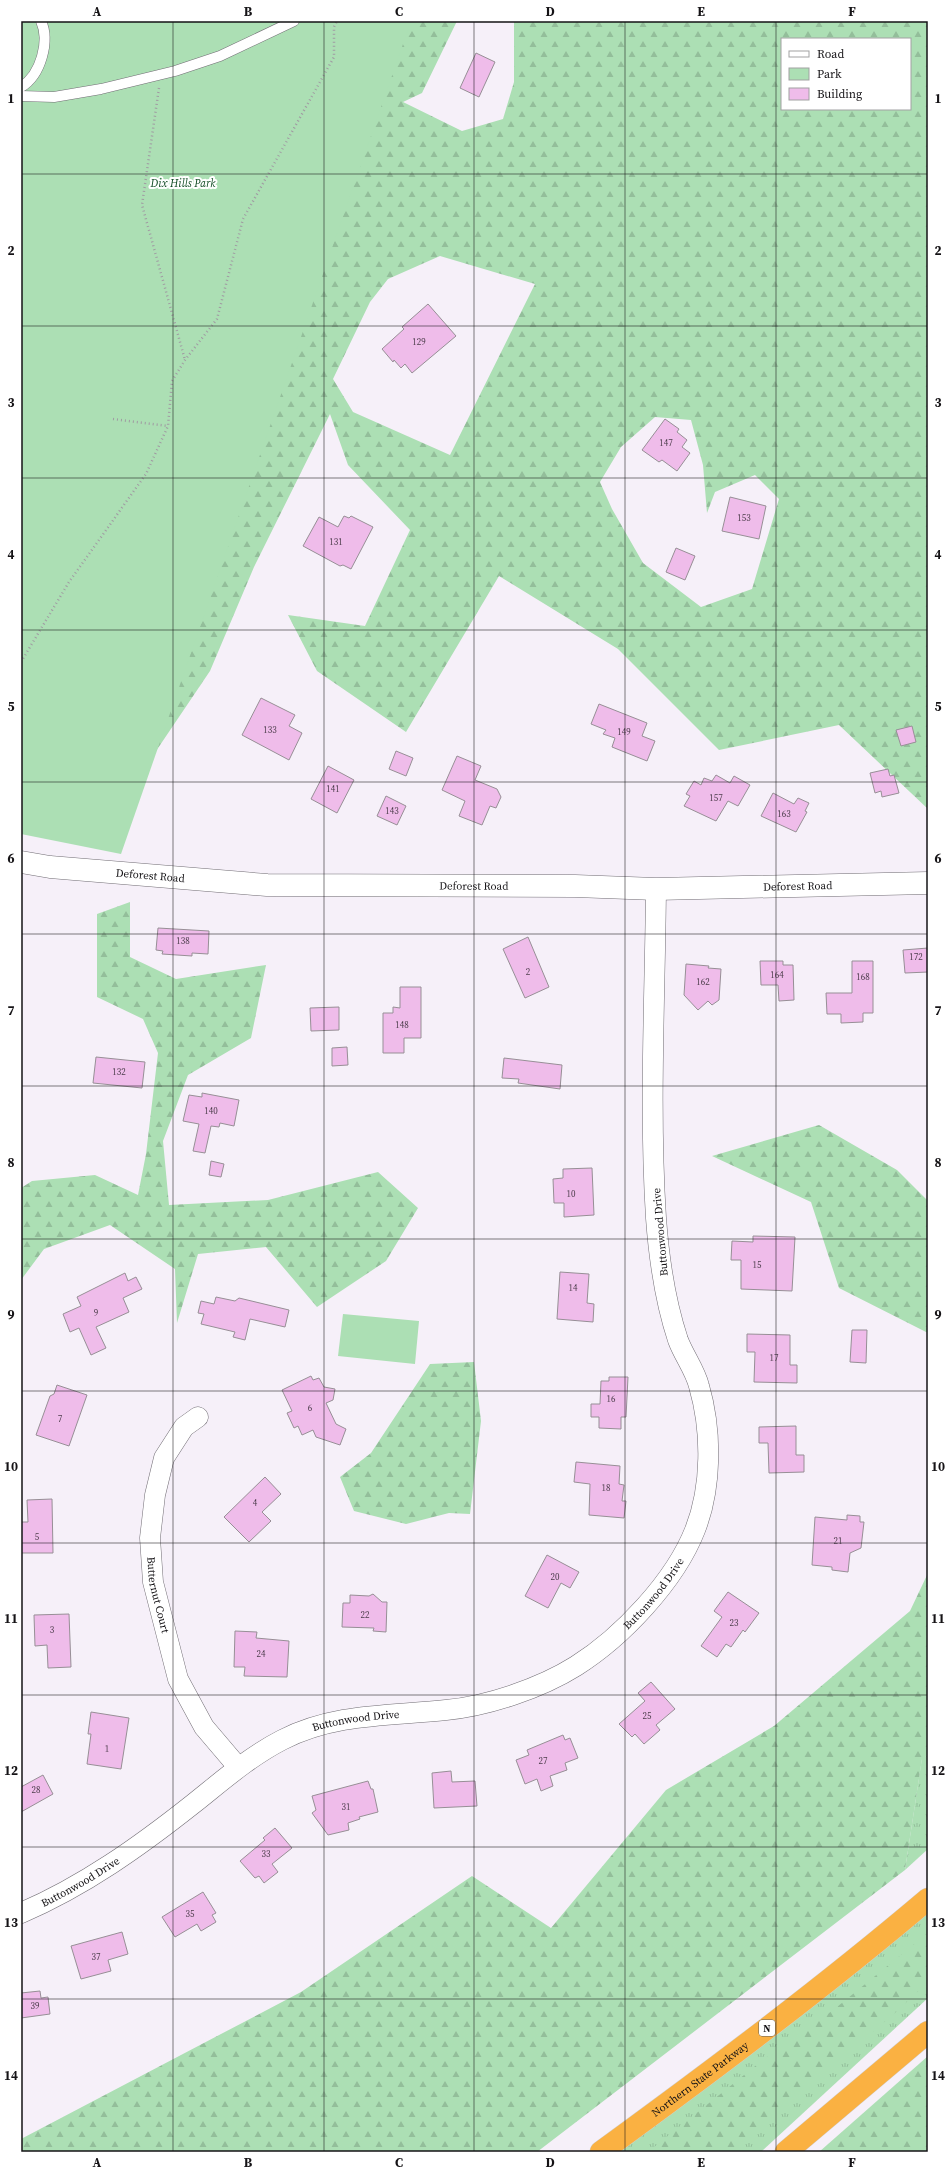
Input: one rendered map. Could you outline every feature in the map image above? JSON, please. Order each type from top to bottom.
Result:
[{"type":"highway","name":"Northern State Parkway","points":[[601,2152],[737,2051],[836,1974],[928,1899]]},
{"type":"highway","points":[[786,2152],[928,2032]]},
{"type":"street","name":"Deforest Road","points":[[21,862],[50,867],[267,885],[575,886],[656,889],[928,883]]},
{"type":"street","name":"Buttonwood Drive","points":[[21,1913],[87,1879],[138,1845],[195,1803],[238,1767],[282,1740],[322,1723],[362,1716],[450,1710],[492,1702],[537,1685],[576,1666],[614,1637],[648,1604],[675,1566],[695,1531],[705,1497],[707,1462],[706,1427],[699,1385],[679,1341],[668,1302],[661,1266],[656,1216],[653,1125],[656,889]]},
{"type":"street","name":"Butternut Court","points":[[198,1417],[184,1427],[164,1458],[155,1495],[150,1538],[153,1582],[178,1679],[204,1727],[238,1767]]},
{"type":"lane","points":[[21,87],[27,84],[42,59],[44,29],[40,21]]},
{"type":"lane","points":[[21,96],[54,97],[101,89],[161,75],[220,56],[294,21]]},
{"type":"path","points":[[21,662],[68,582],[146,474],[168,426],[172,381],[185,360],[217,319],[243,219],[334,57],[334,27],[337,21]]},
{"type":"path","points":[[161,75],[142,205],[185,360]]},
{"type":"path","points":[[113,419],[168,426]]},
{"type":"green space","name":"Dix Hills Park","points":[[21,21],[411,21],[121,854],[21,834]]},
{"type":"green space","points":[[245,21],[457,21],[422,93],[403,102],[462,131],[503,119],[514,82],[514,21],[928,21],[928,809],[839,725],[719,750],[618,649],[499,576],[406,732],[317,671],[288,615],[365,626],[410,530],[348,465],[330,414],[254,567],[210,671],[125,797],[21,592]],"holes":[[[440,256],[535,284],[450,455],[353,412],[333,379],[370,302],[388,279]],[[655,417],[691,420],[703,465],[707,513],[715,492],[755,475],[779,499],[752,589],[701,607],[643,563],[612,509],[600,482],[621,447]]]},
{"type":"green space","points":[[130,902],[130,957],[176,979],[266,965],[251,1038],[188,1075],[163,1141],[169,1205],[268,1200],[378,1172],[418,1208],[386,1261],[317,1307],[266,1247],[198,1254],[177,1323],[175,1269],[110,1225],[44,1249],[21,1280],[21,1188],[32,1181],[95,1175],[138,1195],[146,1154],[158,1053],[143,1019],[97,997],[97,914]]},
{"type":"green space","points":[[819,1125],[897,1170],[928,1201],[928,1333],[839,1288],[811,1202],[712,1156]]},
{"type":"green space","points":[[343,1314],[419,1321],[415,1364],[338,1356]]},
{"type":"green space","points":[[474,1362],[481,1421],[470,1514],[449,1513],[406,1524],[354,1511],[340,1477],[371,1453],[430,1364]]},
{"type":"green space","points":[[928,1573],[928,1755],[922,1759],[905,1870],[537,2152],[21,2152],[21,2139],[301,1992],[472,1876],[551,1928],[666,1790],[774,1726],[910,1611]]},
{"type":"green space","points":[[928,1755],[928,1849],[905,1870],[922,1758]]},
{"type":"green space","points":[[928,1910],[928,1998],[761,2152],[615,2152]]},
{"type":"green space","points":[[928,1933],[928,1982],[896,2012],[733,2152],[648,2152],[784,2043],[832,2011]]},
{"type":"green space","points":[[928,2056],[928,2152],[819,2152]]},
{"type":"building","points":[[476,53],[495,62],[479,97],[460,88]]},
{"type":"building","points":[[428,304],[456,336],[412,373],[405,364],[401,368],[394,360],[393,362],[382,349],[404,329],[402,327]]},
{"type":"building","points":[[665,419],[679,429],[677,432],[687,440],[682,447],[690,453],[677,471],[662,460],[659,462],[642,450]]},
{"type":"building","points":[[730,497],[766,506],[759,539],[722,531]]},
{"type":"building","points":[[344,516],[349,518],[351,516],[373,527],[351,569],[343,565],[340,566],[303,546],[319,517],[338,527]]},
{"type":"building","points":[[676,548],[695,556],[685,580],[666,572]]},
{"type":"building","points":[[261,698],[295,715],[289,726],[302,733],[289,760],[242,735]]},
{"type":"building","points":[[599,704],[647,723],[642,736],[655,741],[647,761],[612,747],[615,738],[603,734],[606,730],[591,724]]},
{"type":"building","points":[[912,726],[916,742],[901,746],[896,730]]},
{"type":"building","points":[[396,751],[413,758],[406,776],[389,769]]},
{"type":"building","points":[[457,756],[481,766],[475,780],[497,789],[501,797],[496,808],[490,806],[482,825],[459,816],[465,801],[442,790]]},
{"type":"building","points":[[328,766],[354,780],[337,813],[311,799]]},
{"type":"building","points":[[888,769],[890,776],[894,775],[899,793],[882,797],[881,791],[875,793],[870,773]]},
{"type":"building","points":[[716,775],[730,783],[734,776],[750,785],[738,806],[728,801],[716,821],[684,806],[690,796],[686,794],[694,781],[701,785],[704,778],[712,781]]},
{"type":"building","points":[[773,793],[794,804],[798,798],[809,803],[805,811],[807,812],[796,832],[761,816]]},
{"type":"building","points":[[386,796],[406,806],[397,825],[377,816]]},
{"type":"building","points":[[158,928],[209,931],[208,954],[192,953],[192,956],[162,954],[163,951],[156,950]]},
{"type":"building","points":[[528,937],[549,987],[525,998],[503,949]]},
{"type":"building","points":[[928,948],[928,972],[905,973],[903,950]]},
{"type":"building","points":[[760,961],[783,961],[783,965],[793,965],[794,1000],[779,1001],[778,985],[761,985]]},
{"type":"building","points":[[852,961],[873,961],[873,1013],[863,1013],[863,1022],[841,1023],[841,1014],[827,1014],[826,993],[852,993]]},
{"type":"building","points":[[686,964],[709,966],[708,968],[721,969],[719,1000],[712,1005],[708,1001],[698,1010],[684,995]]},
{"type":"building","points":[[400,987],[421,987],[421,1038],[404,1038],[404,1053],[383,1053],[383,1013],[393,1013],[393,1007],[400,1008]]},
{"type":"building","points":[[339,1007],[339,1030],[311,1031],[310,1008]]},
{"type":"building","points":[[347,1047],[348,1065],[332,1066],[332,1048]]},
{"type":"building","points":[[96,1057],[145,1062],[142,1088],[93,1083]]},
{"type":"building","points":[[504,1058],[562,1065],[560,1089],[518,1083],[519,1079],[502,1078]]},
{"type":"building","points":[[202,1093],[239,1100],[234,1126],[220,1123],[219,1127],[211,1126],[205,1153],[193,1151],[199,1124],[183,1121],[189,1095],[202,1097]]},
{"type":"building","points":[[211,1161],[224,1164],[221,1177],[209,1175]]},
{"type":"building","points":[[592,1168],[594,1215],[564,1217],[564,1203],[554,1203],[553,1179],[563,1178],[563,1169]]},
{"type":"building","points":[[753,1236],[795,1237],[792,1291],[741,1289],[741,1260],[731,1260],[732,1241],[753,1242]]},
{"type":"building","points":[[560,1272],[589,1274],[587,1303],[594,1304],[593,1322],[557,1319]]},
{"type":"building","points":[[125,1273],[128,1281],[136,1277],[142,1289],[123,1298],[129,1312],[96,1327],[106,1348],[91,1355],[79,1328],[70,1332],[63,1314],[81,1306],[77,1297]]},
{"type":"building","points":[[216,1297],[235,1301],[239,1298],[289,1310],[285,1327],[250,1319],[245,1340],[233,1337],[235,1332],[201,1324],[204,1314],[198,1313],[201,1301],[214,1304]]},
{"type":"building","points":[[852,1330],[867,1330],[866,1363],[850,1362]]},
{"type":"building","points":[[747,1334],[790,1335],[790,1365],[797,1365],[797,1383],[754,1382],[755,1352],[747,1352]]},
{"type":"building","points":[[311,1376],[313,1380],[319,1378],[324,1387],[335,1389],[333,1400],[326,1403],[336,1424],[346,1429],[340,1445],[316,1437],[313,1430],[302,1435],[298,1426],[294,1428],[287,1413],[292,1411],[282,1390]]},
{"type":"building","points":[[609,1377],[628,1377],[626,1417],[621,1417],[621,1429],[599,1428],[599,1417],[591,1417],[591,1404],[600,1404],[601,1381],[609,1381]]},
{"type":"building","points":[[57,1385],[87,1395],[69,1446],[36,1435],[50,1396],[54,1394]]},
{"type":"building","points":[[796,1426],[796,1455],[804,1455],[804,1472],[769,1473],[768,1443],[759,1443],[759,1427]]},
{"type":"building","points":[[576,1462],[620,1466],[619,1484],[624,1485],[622,1501],[626,1501],[624,1518],[589,1515],[590,1484],[574,1482]]},
{"type":"building","points":[[265,1477],[281,1494],[262,1512],[271,1521],[249,1542],[224,1517]]},
{"type":"building","points":[[52,1499],[53,1553],[21,1553],[21,1522],[28,1522],[27,1500]]},
{"type":"building","points":[[847,1515],[860,1516],[860,1522],[864,1522],[861,1548],[850,1553],[848,1572],[832,1570],[832,1567],[812,1565],[815,1517],[847,1520]]},
{"type":"building","points":[[547,1555],[579,1572],[570,1588],[561,1583],[548,1608],[525,1596]]},
{"type":"building","points":[[728,1592],[759,1613],[745,1632],[743,1630],[731,1647],[726,1644],[717,1657],[701,1646],[722,1617],[714,1611]]},
{"type":"building","points":[[373,1594],[382,1602],[387,1602],[386,1632],[373,1631],[374,1628],[342,1627],[343,1603],[350,1603],[350,1595],[369,1596]]},
{"type":"building","points":[[69,1614],[71,1667],[48,1668],[47,1645],[35,1646],[34,1615]]},
{"type":"building","points":[[235,1631],[257,1632],[256,1638],[289,1641],[287,1677],[244,1676],[245,1667],[234,1667]]},
{"type":"building","points":[[651,1682],[675,1709],[656,1725],[660,1730],[644,1744],[635,1734],[632,1737],[619,1724],[645,1701],[638,1693]]},
{"type":"building","points":[[91,1712],[129,1718],[121,1769],[87,1764],[91,1734],[88,1734]]},
{"type":"building","points":[[563,1735],[565,1740],[570,1738],[578,1758],[565,1763],[567,1770],[550,1776],[553,1786],[541,1791],[537,1779],[525,1784],[516,1760],[529,1755],[527,1750]]},
{"type":"building","points":[[451,1771],[452,1782],[475,1781],[477,1806],[434,1808],[432,1773]]},
{"type":"building","points":[[43,1775],[53,1794],[21,1812],[21,1787]]},
{"type":"building","points":[[368,1781],[371,1789],[373,1789],[378,1812],[359,1817],[360,1819],[348,1823],[349,1830],[328,1835],[312,1813],[316,1810],[312,1796]]},
{"type":"building","points":[[275,1828],[292,1848],[272,1864],[278,1872],[264,1883],[259,1876],[255,1878],[240,1861],[265,1840],[263,1838]]},
{"type":"building","points":[[203,1892],[216,1913],[212,1915],[216,1922],[201,1931],[197,1924],[175,1937],[162,1917]]},
{"type":"building","points":[[122,1932],[128,1954],[108,1960],[111,1971],[81,1979],[71,1946]]},
{"type":"building","points":[[40,1991],[41,1998],[48,1997],[50,2014],[21,2018],[21,1993]]}]
